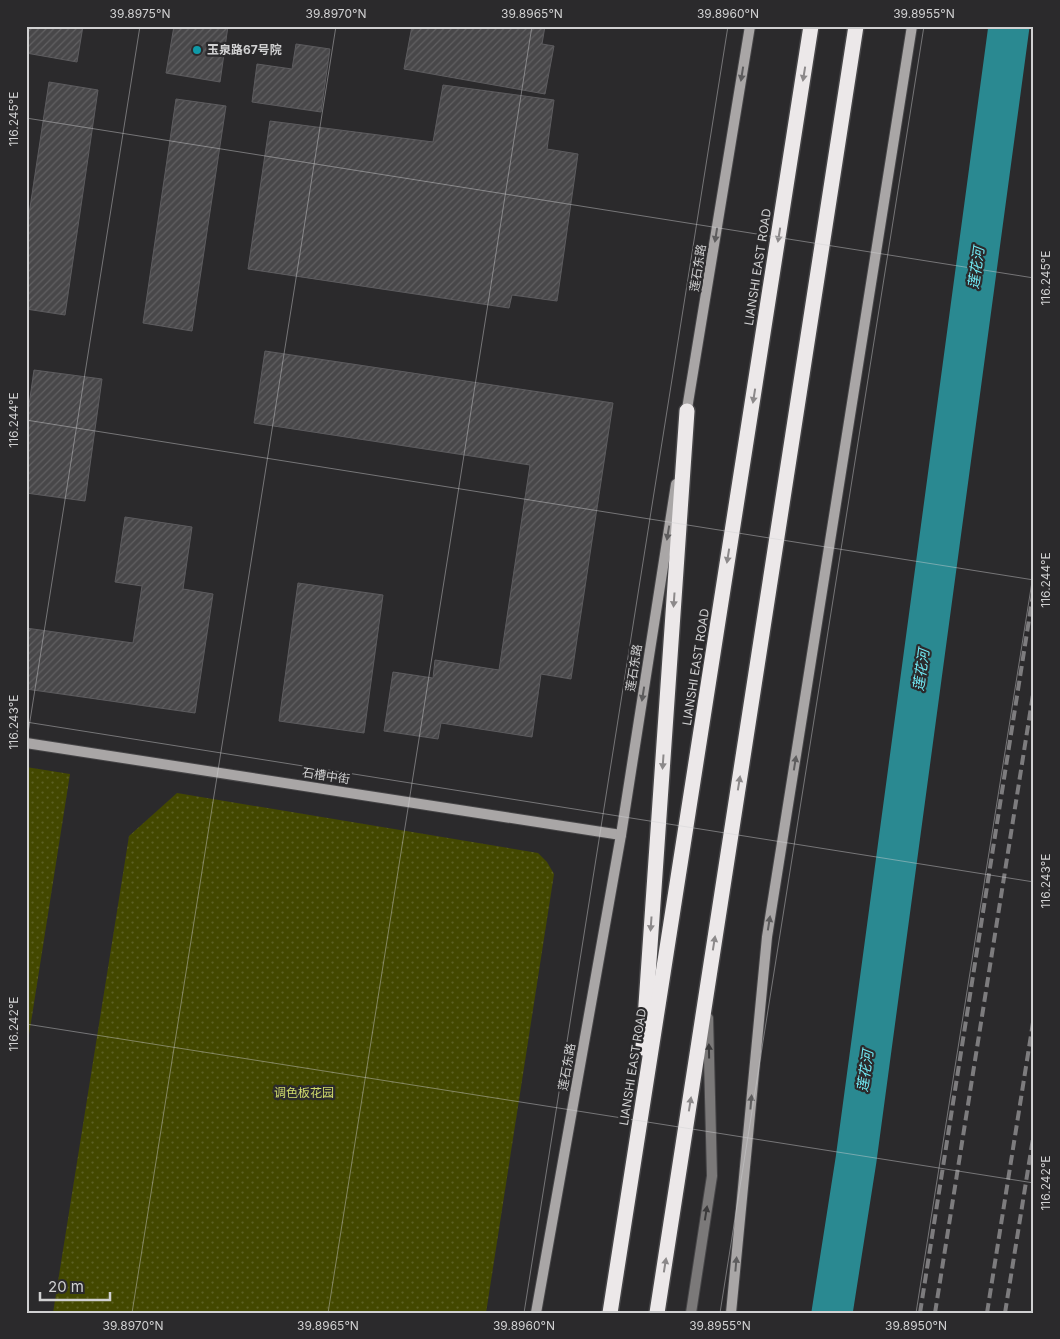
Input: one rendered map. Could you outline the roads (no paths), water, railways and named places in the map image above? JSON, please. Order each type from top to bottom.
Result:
[{"type":"highway","name":"LIANSHI EAST ROAD","points":[[610,1313],[811,26]]},
{"type":"highway","points":[[657,1313],[856,26]]},
{"type":"highway","points":[[636,1151],[687,411]]},
{"type":"street","name":"莲石东路","points":[[536,1313],[621,835],[687,411],[750,26]]},
{"type":"street","points":[[731,1313],[767,936],[912,26]]},
{"type":"street","name":"石槽中街","points":[[26,743],[621,835]]},
{"type":"lane","points":[[691,1313],[712,1176],[707,991]]},
{"type":"waterway","name":"莲花河","points":[[832,1313],[856,1160],[1009,26]]},
{"type":"railway","points":[[920,1313],[1034,588]]},
{"type":"railway","points":[[935,1313],[1034,688]]},
{"type":"railway","points":[[987,1313],[1034,1016]]},
{"type":"railway","points":[[1005,1313],[1034,1132]]},
{"type":"place","name":"玉泉路67号院","points":[[197,50]]},
{"type":"park label","name":"调色板花园","points":[[304,1093]]}]
